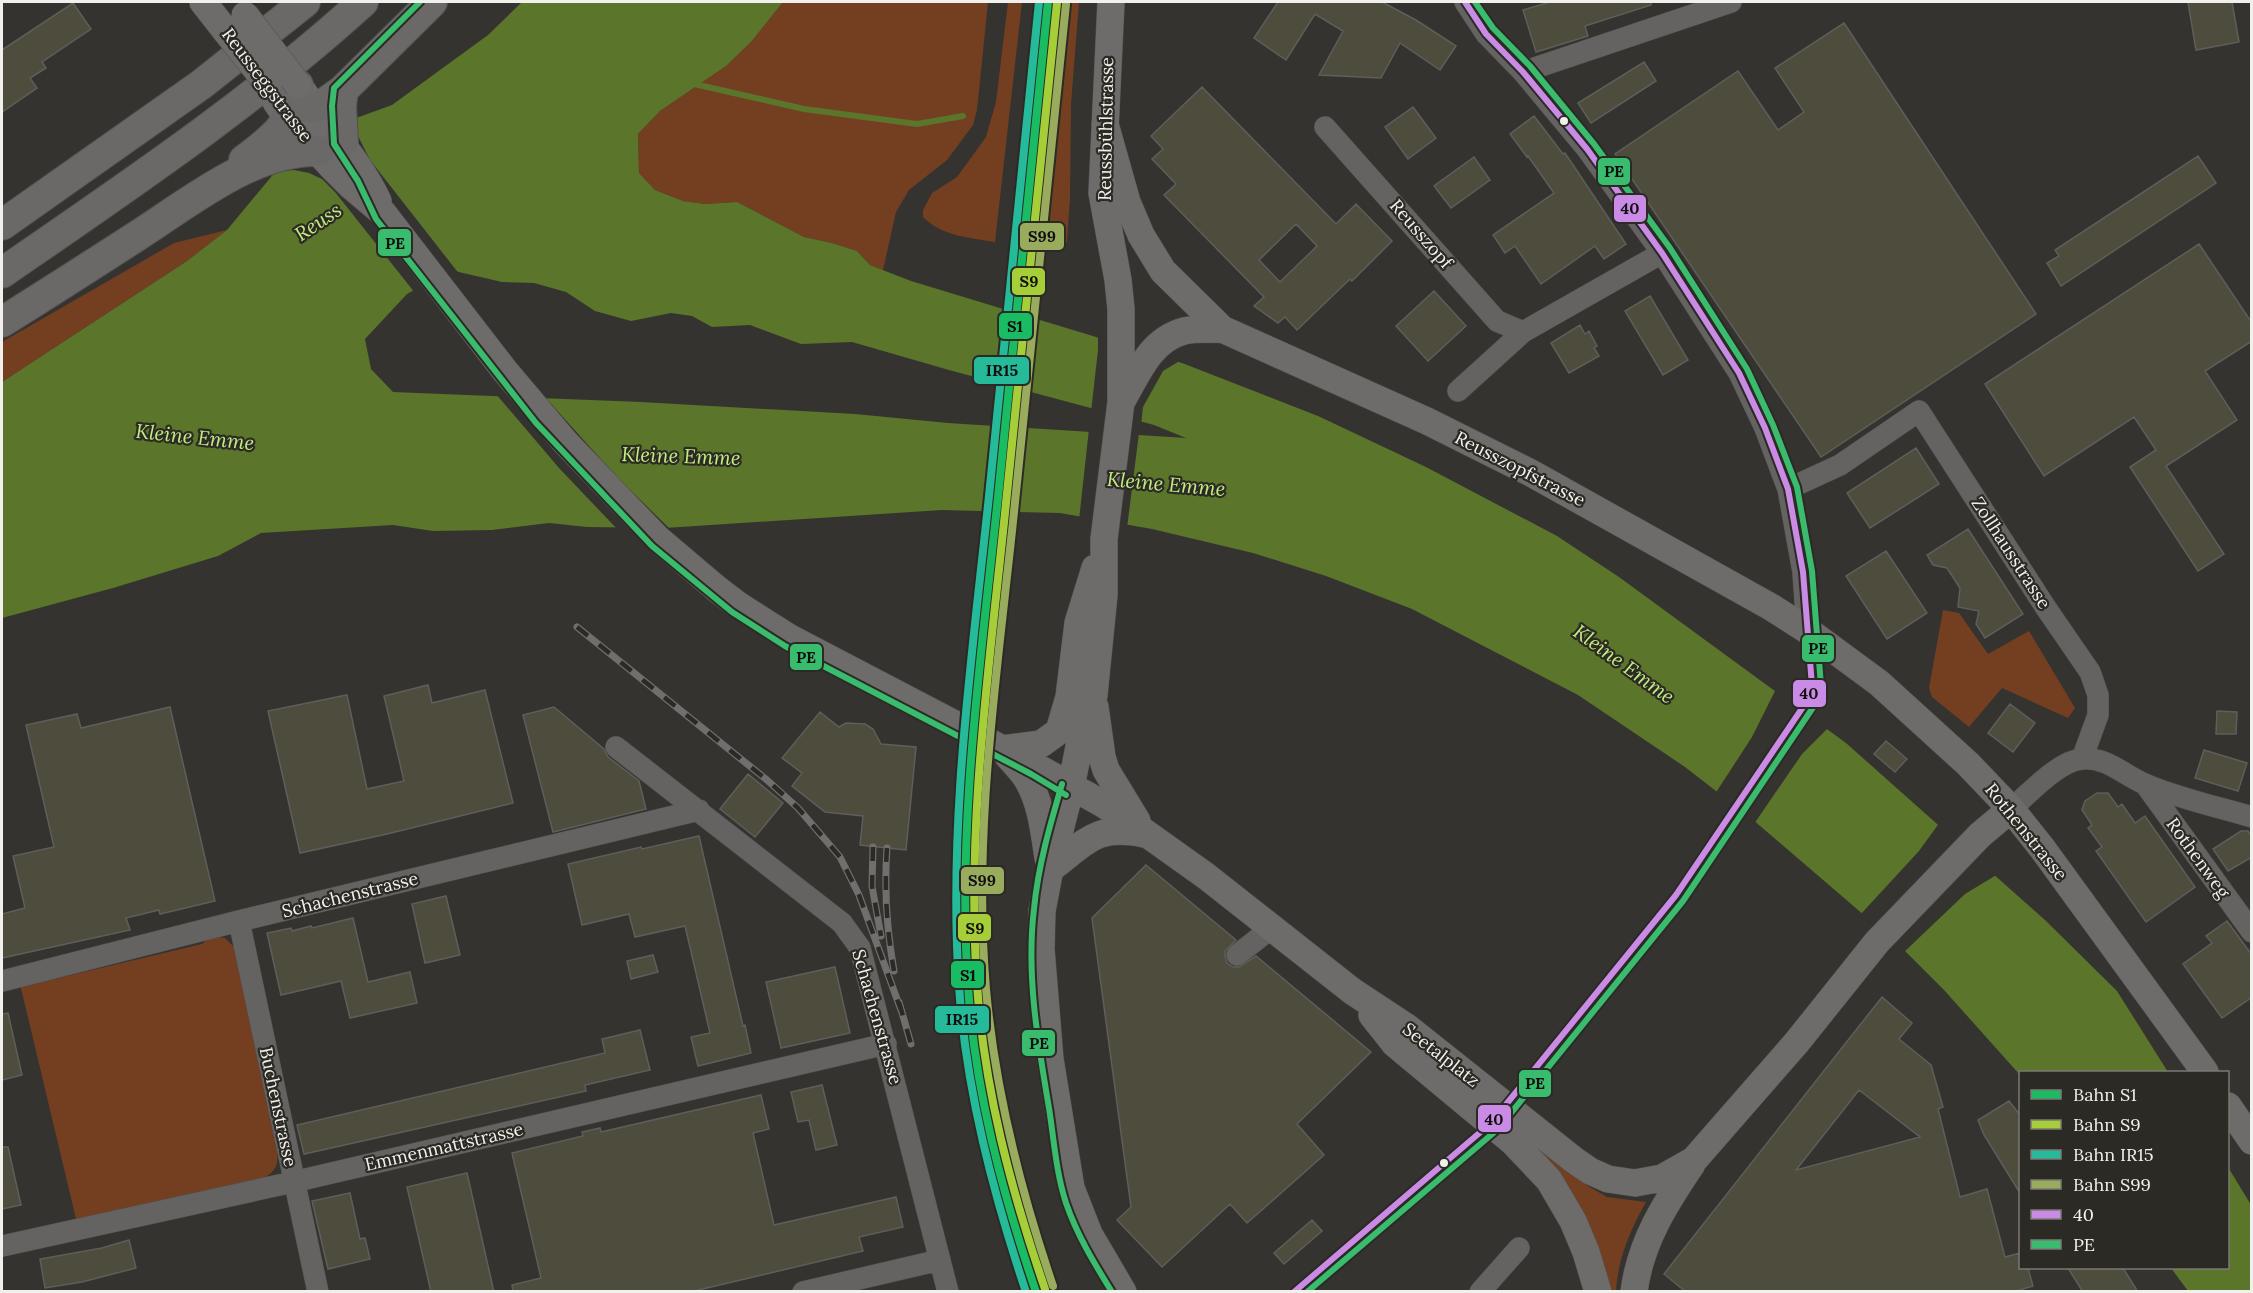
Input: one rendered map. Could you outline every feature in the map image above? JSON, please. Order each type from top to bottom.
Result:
[{"type":"highway","points":[[2,225],[202,84],[305,2]]},
{"type":"highway","points":[[2,273],[91,212],[231,110],[293,62],[363,2]]},
{"type":"highway","points":[[268,84],[283,97],[298,104],[331,100],[432,2]]},
{"type":"highway","points":[[2,322],[217,184],[264,161],[295,152],[331,154],[343,90]]},
{"type":"highway","points":[[217,184],[279,132],[298,104]]},
{"type":"main road","name":"Reusseggstrasse","points":[[203,2],[235,16],[331,154],[366,177],[383,213],[543,417],[622,503],[678,555],[738,605],[790,638],[1002,749]]},
{"type":"main road","name":"Reussbühlstrasse","points":[[1104,539],[1121,402],[1122,327],[1118,280],[1102,193],[1111,2]]},
{"type":"main road","name":"Reusseggstrasse","points":[[235,16],[268,84]]},
{"type":"main road","name":"Reusszopfstrasse","points":[[1105,124],[1127,202],[1145,242],[1163,271],[1222,329],[1427,421],[1531,473],[1726,580],[1807,630]]},
{"type":"main road","name":"Reusszopfstrasse","points":[[1121,402],[1150,353],[1167,337],[1185,331],[1222,329]]},
{"type":"main road","points":[[1104,539],[1104,595],[1094,695],[1050,869],[1042,911],[1041,949],[1048,1049],[1071,1188],[1089,1234],[1123,1292]]},
{"type":"main road","points":[[1002,749],[1041,744],[1059,731],[1069,697],[1078,623],[1104,539]]},
{"type":"main road","name":"Rothenstrasse","points":[[1807,630],[1879,683],[1968,764],[2011,809],[2043,848],[2204,1071]]},
{"type":"main road","points":[[1094,695],[1101,751],[1106,770],[1145,835]]},
{"type":"main road","points":[[1002,749],[1103,804],[1145,835]]},
{"type":"main road","points":[[1002,749],[1026,777],[1036,796],[1050,869]]},
{"type":"main road","name":"Seetalplatz","points":[[1145,835],[1206,876],[1352,991],[1408,1028],[1574,1160],[1599,1176],[1616,1181],[1645,1182],[1662,1178],[1694,1160],[1797,1042],[1877,942],[1980,835],[2011,809]]},
{"type":"main road","points":[[1050,869],[1101,832],[1119,830],[1145,835]]},
{"type":"main road","points":[[1352,991],[1395,1044],[1513,1142],[1549,1180],[1573,1221],[1586,1252],[1598,1292]]},
{"type":"main road","points":[[2229,1108],[2252,1142]]},
{"type":"main road","points":[[1634,1292],[1641,1254],[1653,1225],[1694,1160]]},
{"type":"street","points":[[1465,2],[1486,34],[1523,72],[1587,150],[1662,253],[1739,373],[1765,428],[1788,489],[1803,572],[1807,630]]},
{"type":"street","points":[[1523,72],[1731,2]]},
{"type":"street","name":"Reusszopf","points":[[1325,128],[1497,321],[1523,332]]},
{"type":"street","points":[[1458,391],[1523,332],[1662,253]]},
{"type":"street","name":"Zollhausstrasse","points":[[1788,489],[1840,465],[1919,411],[2090,672],[2098,695],[2098,715],[2082,759]]},
{"type":"street","name":"Schachenstrasse","points":[[616,747],[842,923],[860,948],[948,1292]]},
{"type":"street","points":[[2011,809],[2067,763],[2082,759],[2101,761],[2145,784],[2252,817]]},
{"type":"street","name":"Rothenweg","points":[[2145,784],[2252,932]]},
{"type":"street","name":"Schachenstrasse","points":[[2,981],[239,921],[699,810]]},
{"type":"street","name":"Buchenstrasse","points":[[239,921],[318,1292]]},
{"type":"street","points":[[1238,955],[1273,927]]},
{"type":"street","name":"Emmenmattstrasse","points":[[2,1246],[293,1182],[886,1044]]},
{"type":"street","points":[[1480,1292],[1519,1248]]},
{"type":"street","points":[[803,1292],[940,1260]]},
{"type":"shaded area","points":[[783,2],[988,2],[977,110],[973,125],[947,160],[909,190],[896,212],[883,270],[870,265],[857,251],[804,237],[737,202],[705,204],[683,201],[655,190],[639,173],[638,134],[660,111],[726,66],[751,42]]},
{"type":"shaded area","points":[[1008,2],[1022,2],[995,242],[957,235],[938,228],[923,217],[923,210],[932,193],[957,177],[986,137],[996,102]]},
{"type":"shaded area","points":[[1060,2],[1079,2],[1071,104],[1067,242],[1058,248],[1032,246],[1039,211]]},
{"type":"shaded area","points":[[227,230],[187,261],[2,382],[2,342],[174,243]]},
{"type":"shaded area","points":[[1943,610],[1959,613],[1988,654],[2029,631],[2075,708],[2068,718],[2002,688],[1969,727],[1932,697],[1929,688]]},
{"type":"shaded area","points":[[225,938],[235,948],[276,1142],[276,1166],[270,1174],[258,1181],[77,1223],[20,984],[46,981],[202,944],[208,939]]},
{"type":"shaded area","points":[[1526,1136],[1588,1186],[1607,1197],[1646,1202],[1626,1245],[1619,1268],[1616,1291],[1607,1291]]},
{"type":"water","points":[[522,2],[783,2],[751,42],[726,66],[660,111],[638,134],[639,173],[655,190],[683,201],[705,204],[737,202],[804,237],[857,251],[870,265],[911,281],[1182,363],[1318,416],[1426,467],[1557,536],[1619,577],[1846,743],[2045,920],[2117,991],[2167,1071],[2019,1071],[2019,1074],[1944,990],[1900,946],[1752,819],[1685,767],[1578,695],[1412,609],[1326,576],[1253,553],[1152,529],[1060,513],[942,510],[665,528],[587,527],[549,523],[492,530],[433,531],[393,525],[261,533],[218,556],[2,618],[2,382],[187,261],[227,230],[281,165],[312,134],[392,105],[488,35]],"holes":[[[450,270],[502,282],[534,283],[566,292],[595,311],[631,321],[671,313],[692,316],[712,327],[750,325],[801,344],[852,342],[1154,425],[1186,438],[948,423],[855,414],[641,402],[393,392],[371,369],[365,339],[407,294]]]},
{"type":"water","points":[[2229,1169],[2251,1205],[2251,1291],[2188,1291],[2172,1269],[2229,1269]]},
{"type":"pier","points":[[356,125],[358,136],[370,160],[460,275],[451,273],[415,293],[335,192],[322,179],[294,170],[281,171]]},
{"type":"pier","points":[[1098,334],[1181,360],[1163,371],[1143,407],[1141,425],[1091,412]]},
{"type":"pier","points":[[496,394],[544,396],[616,476],[672,531],[619,531],[559,468]]},
{"type":"pier","points":[[1089,429],[1139,433],[1127,528],[1079,520]]},
{"type":"pier","points":[[1776,689],[1829,727],[1802,754],[1754,824],[1715,794],[1752,737]]},
{"type":"pier","points":[[1940,822],[1998,874],[1965,894],[1903,953],[1860,915],[1919,851]]},
{"type":"building","points":[[1278,2],[1382,2],[1416,20],[1456,46],[1440,70],[1400,43],[1381,78],[1319,75],[1343,31],[1315,14],[1286,60],[1254,38]]},
{"type":"building","points":[[1550,2],[1651,2],[1651,5],[1585,26],[1588,36],[1536,52],[1523,10]]},
{"type":"building","points":[[2188,2],[2232,2],[2239,42],[2196,50]]},
{"type":"building","points":[[73,3],[91,29],[42,62],[46,68],[30,78],[37,88],[2,112],[2,50]]},
{"type":"building","points":[[1844,23],[2036,314],[1821,457],[1615,154],[1738,71],[1778,130],[1804,112],[1775,68]]},
{"type":"building","points":[[1644,62],[1656,81],[1591,123],[1578,103]]},
{"type":"building","points":[[1202,87],[1336,224],[1356,204],[1392,241],[1352,281],[1350,279],[1297,330],[1285,317],[1278,323],[1254,306],[1264,297],[1164,195],[1176,184],[1152,159],[1163,149],[1151,136]],"holes":[[[1296,224],[1317,246],[1280,282],[1259,260]]]},
{"type":"building","points":[[1413,107],[1436,138],[1408,159],[1385,127]]},
{"type":"building","points":[[1534,116],[1563,154],[1565,153],[1626,244],[1604,259],[1595,246],[1541,284],[1515,246],[1505,253],[1493,235],[1554,193],[1510,134]]},
{"type":"building","points":[[2198,156],[2216,183],[2061,286],[2047,263],[2059,256],[2055,250]]},
{"type":"building","points":[[1474,157],[1490,180],[1451,208],[1434,186]]},
{"type":"building","points":[[2199,244],[2252,323],[2252,341],[2205,371],[2237,420],[2166,466],[2224,554],[2198,571],[2130,467],[2156,450],[2134,417],[2044,476],[1985,384]]},
{"type":"building","points":[[1434,291],[1466,326],[1428,361],[1396,326]]},
{"type":"building","points":[[1650,296],[1688,360],[1663,375],[1625,311]]},
{"type":"building","points":[[1580,325],[1585,334],[1589,331],[1597,346],[1594,348],[1599,356],[1569,373],[1551,343]]},
{"type":"building","points":[[1916,448],[1939,484],[1870,528],[1847,493]]},
{"type":"building","points":[[1968,529],[2023,614],[1985,638],[1976,624],[1979,611],[1958,607],[1960,588],[1947,568],[1933,565],[1927,555]]},
{"type":"building","points":[[1886,551],[1927,613],[1887,639],[1846,576]]},
{"type":"building","points":[[428,685],[432,703],[485,690],[513,803],[300,853],[268,711],[347,695],[367,789],[404,781],[384,696]]},
{"type":"building","points":[[2010,704],[2035,723],[2013,752],[1988,733]]},
{"type":"building","points":[[170,707],[215,901],[160,914],[159,910],[126,918],[130,930],[2,958],[2,914],[25,908],[13,856],[54,847],[26,725],[77,714],[81,728]]},
{"type":"building","points":[[554,707],[604,749],[608,757],[639,781],[646,809],[553,832],[523,715]]},
{"type":"building","points":[[2217,711],[2237,712],[2236,734],[2216,734]]},
{"type":"building","points":[[820,712],[839,727],[846,723],[865,724],[873,729],[881,744],[916,747],[906,850],[860,845],[863,816],[825,812],[792,786],[802,773],[782,758]]},
{"type":"building","points":[[1886,741],[1907,759],[1895,772],[1874,754]]},
{"type":"building","points":[[2204,750],[2247,763],[2238,791],[2195,778]]},
{"type":"building","points":[[748,774],[783,803],[755,837],[720,809]]},
{"type":"building","points":[[2097,793],[2108,793],[2118,807],[2122,804],[2135,823],[2145,816],[2195,887],[2146,922],[2096,851],[2102,847],[2088,828],[2092,825],[2082,810],[2085,801]]},
{"type":"building","points":[[2241,831],[2248,831],[2252,837],[2252,857],[2228,871],[2213,849]]},
{"type":"building","points":[[699,836],[751,1053],[698,1066],[691,1037],[710,1033],[685,926],[635,937],[629,914],[582,925],[568,864]]},
{"type":"building","points":[[1146,865],[1236,940],[1225,951],[1227,963],[1233,967],[1239,967],[1256,956],[1371,1052],[1297,1124],[1324,1155],[1247,1223],[1230,1204],[1162,1267],[1117,1220],[1131,1207],[1092,918]]},
{"type":"building","points":[[446,896],[460,955],[425,963],[412,904]]},
{"type":"building","points":[[353,918],[368,982],[410,972],[417,1003],[350,1018],[341,981],[281,995],[267,933],[291,928],[292,931],[311,926],[312,928]]},
{"type":"building","points":[[2227,921],[2252,955],[2252,997],[2222,1018],[2183,964],[2212,943],[2206,936]]},
{"type":"building","points":[[653,955],[658,972],[631,979],[627,961]]},
{"type":"building","points":[[835,967],[850,1033],[781,1048],[766,982]]},
{"type":"building","points":[[1882,997],[1912,1023],[1899,1039],[1931,1065],[1943,1107],[1938,1109],[1960,1197],[1987,1189],[2005,1257],[2019,1253],[2019,1269],[2028,1269],[2033,1286],[2013,1292],[1686,1292],[1664,1274]],"holes":[[[1859,1090],[1920,1137],[1796,1170]]]},
{"type":"building","points":[[8,1013],[22,1075],[2,1080],[2,1014]]},
{"type":"building","points":[[640,1030],[650,1070],[585,1085],[586,1091],[304,1154],[297,1125],[605,1053],[602,1039]]},
{"type":"building","points":[[822,1085],[837,1145],[816,1150],[809,1120],[798,1122],[791,1092]]},
{"type":"building","points":[[761,1095],[769,1129],[753,1133],[774,1225],[896,1197],[903,1227],[859,1237],[863,1251],[690,1292],[513,1292],[512,1285],[541,1278],[512,1153],[583,1136],[582,1132],[600,1128],[601,1132]]},
{"type":"building","points":[[2009,1101],[2019,1114],[2019,1191],[1984,1135],[1978,1120]]},
{"type":"building","points":[[2,1147],[8,1147],[21,1205],[2,1209]]},
{"type":"building","points":[[467,1173],[494,1292],[431,1292],[407,1187]]},
{"type":"building","points":[[350,1193],[360,1239],[365,1238],[370,1259],[328,1269],[312,1201]]},
{"type":"building","points":[[1312,1220],[1322,1231],[1284,1264],[1274,1253]]},
{"type":"building","points":[[129,1240],[136,1268],[82,1282],[45,1288],[40,1259],[102,1248]]},
{"type":"building","points":[[2069,1269],[2124,1269],[2138,1292],[2083,1292]]},
{"type":"waterway","points":[[690,83],[804,109],[917,124],[963,116]]},
{"type":"railway","points":[[577,627],[767,780],[798,808],[840,857],[859,895],[901,1010]]},
{"type":"railway","points":[[873,847],[872,886],[881,936]]},
{"type":"railway","points":[[887,848],[887,910],[894,971]]},
{"type":"railway","points":[[899,1002],[911,1044]]},
{"type":"rail line","name":"IR15","points":[[1026,1292],[992,1179],[975,1102],[963,1025],[956,925],[959,802],[969,679],[1039,2]]},
{"type":"rail line","name":"S1","points":[[1036,1292],[1001,1179],[984,1103],[972,1025],[965,925],[972,741],[1048,2]]},
{"type":"rail line","name":"S9","points":[[1045,1289],[1010,1177],[993,1101],[981,1023],[974,924],[981,743],[1057,3]]},
{"type":"rail line","name":"S99","points":[[1053,1286],[1030,1213],[1002,1102],[986,989],[982,867],[989,745],[1066,4]]},
{"type":"transit line","name":"PE","points":[[420,2],[334,88],[332,106],[334,144],[358,181],[376,219],[536,423],[652,546],[732,612],[785,646],[1031,774],[1066,795]]},
{"type":"transit line","name":"40","points":[[1294,1292],[1491,1123],[1676,895],[1807,701],[1812,686],[1803,572],[1788,489],[1765,428],[1739,373],[1662,253],[1587,149],[1523,72],[1486,34],[1465,2]]},
{"type":"transit line","name":"PE","points":[[1307,1292],[1498,1129],[1683,901],[1814,706],[1821,686],[1812,571],[1797,487],[1773,425],[1747,369],[1670,248],[1594,144],[1530,66],[1493,28],[1475,2]]},
{"type":"transit line","name":"PE","points":[[1062,784],[1045,846],[1036,893],[1031,959],[1034,1009],[1056,1156],[1066,1203],[1092,1260],[1112,1292]]},
{"type":"water label","name":"Reuss","points":[[318,222]]},
{"type":"water label","name":"Kleine Emme","points":[[195,437]]},
{"type":"water label","name":"Kleine Emme","points":[[681,456]]},
{"type":"water label","name":"Kleine Emme","points":[[1166,484]]},
{"type":"water label","name":"Kleine Emme","points":[[1624,664]]}]
